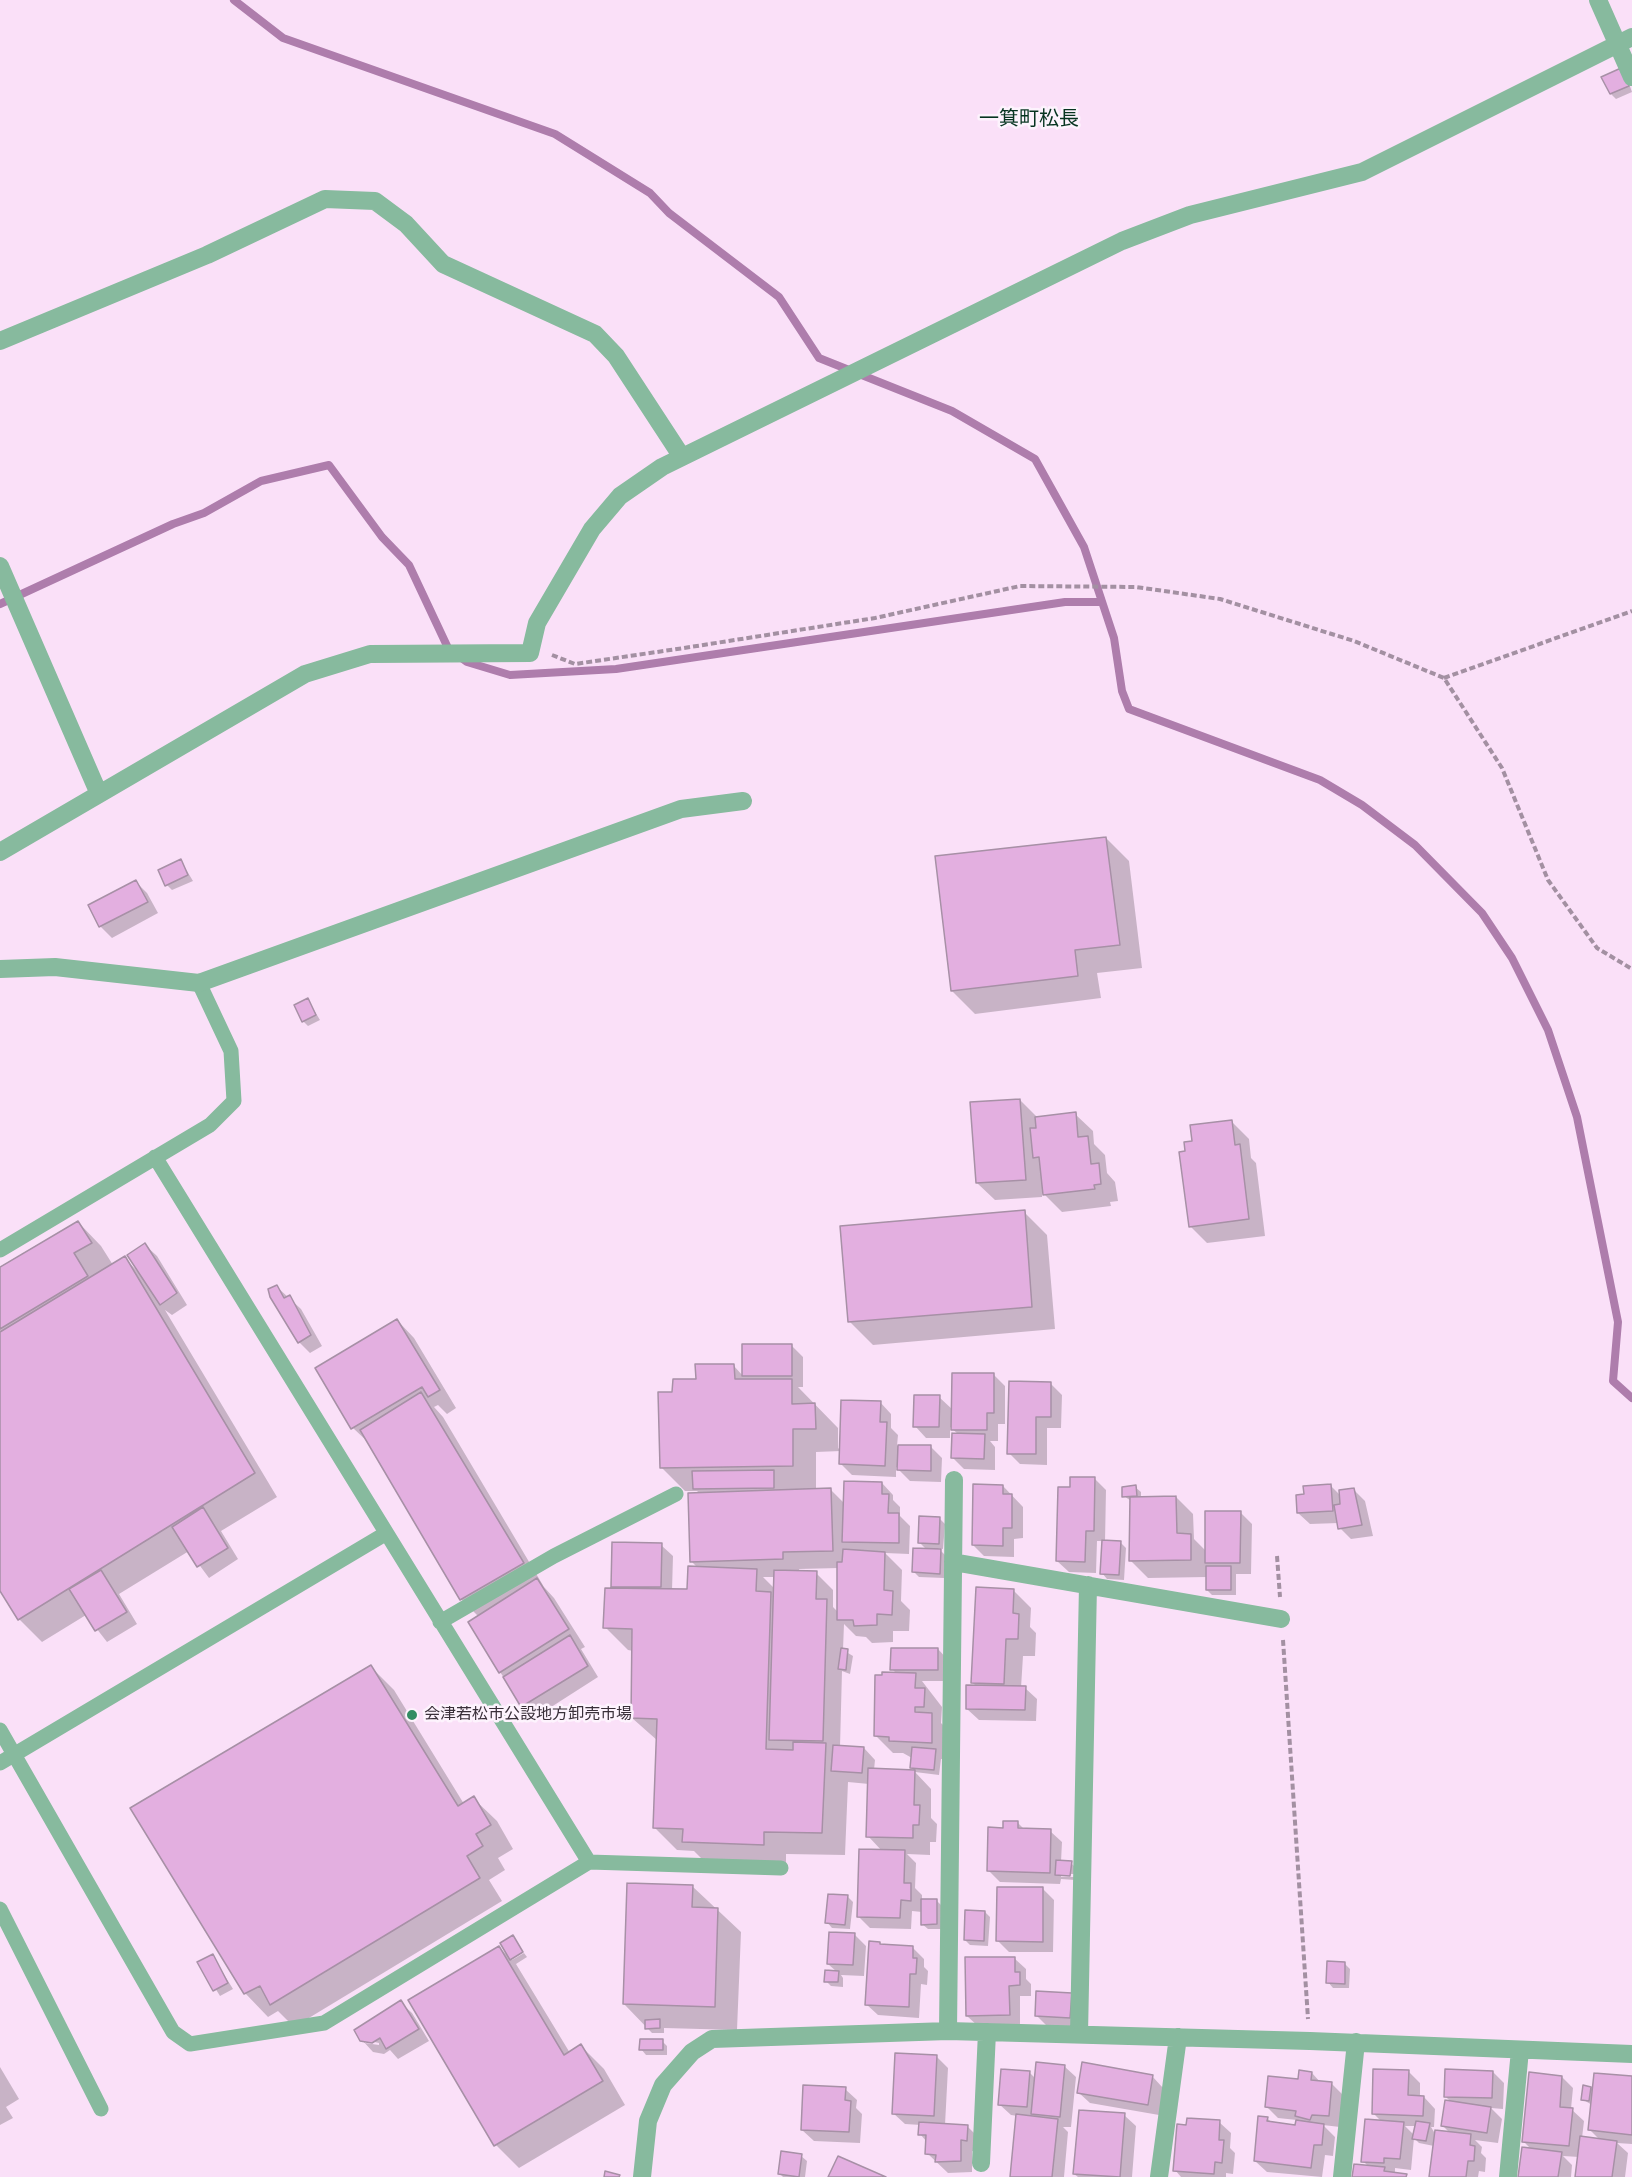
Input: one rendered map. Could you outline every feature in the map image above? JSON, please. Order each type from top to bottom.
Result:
[{"type":"street","points":[[1598,0],[1626,41],[1632,77]]},
{"type":"street","points":[[0,852],[305,674],[370,654],[530,653],[537,623],[592,529],[620,496],[682,457],[1122,241],[1190,215],[1362,172],[1626,41]]},
{"type":"street","points":[[0,341],[207,255],[325,199],[375,201],[406,224],[443,264],[595,334],[616,356],[682,457]]},
{"type":"street","points":[[0,566],[99,794]]},
{"type":"street","points":[[0,969],[55,967],[199,983],[681,809],[743,801]]},
{"type":"street","points":[[948,2031],[954,1480]]},
{"type":"street","points":[[953,1562],[1281,1619]]},
{"type":"street","points":[[1079,2034],[1088,1585]]},
{"type":"street","points":[[642,2177],[648,2121],[663,2085],[692,2052],[712,2039],[948,2031],[1356,2042],[1632,2054]]},
{"type":"street","points":[[981,2163],[987,2032]]},
{"type":"street","points":[[1160,2177],[1178,2037]]},
{"type":"street","points":[[1342,2177],[1356,2042]]},
{"type":"street","points":[[1508,2177],[1520,2050]]},
{"type":"lane","points":[[0,1250],[210,1125],[234,1101],[231,1051],[199,983]]},
{"type":"lane","points":[[155,1157],[589,1862]]},
{"type":"lane","points":[[440,1622],[554,1556],[676,1494]]},
{"type":"lane","points":[[0,1763],[385,1534]]},
{"type":"lane","points":[[0,1730],[172,2031],[190,2044],[324,2023],[589,1862],[781,1868]]},
{"type":"lane","points":[[0,1909],[101,2109]]},
{"type":"path","points":[[530,653],[549,654],[575,664],[875,618],[1020,586],[1136,587],[1220,599],[1354,641],[1444,678],[1502,768],[1548,880],[1597,948],[1632,969]]},
{"type":"path","points":[[1444,678],[1632,611]]},
{"type":"path","points":[[1277,1556],[1310,2041]]},
{"type":"building","points":[[1621,68],[1629,86],[1610,94],[1601,77]]},
{"type":"building","points":[[1106,837],[1120,945],[1075,950],[1078,976],[951,991],[935,856]]},
{"type":"building","points":[[181,859],[188,875],[165,886],[158,870]]},
{"type":"building","points":[[136,880],[148,902],[99,927],[88,905]]},
{"type":"building","points":[[308,998],[316,1015],[302,1022],[294,1005]]},
{"type":"building","points":[[1020,1099],[1026,1180],[976,1183],[970,1102]]},
{"type":"building","points":[[1076,1112],[1078,1137],[1088,1136],[1091,1164],[1099,1163],[1101,1184],[1094,1185],[1095,1189],[1043,1195],[1039,1157],[1033,1158],[1030,1128],[1036,1128],[1035,1117]]},
{"type":"building","points":[[1232,1120],[1235,1145],[1240,1144],[1249,1219],[1189,1227],[1179,1152],[1185,1151],[1184,1142],[1192,1141],[1190,1125]]},
{"type":"building","points":[[1025,1210],[1032,1307],[848,1322],[840,1226]]},
{"type":"building","points":[[78,1221],[92,1243],[74,1253],[88,1276],[0,1329],[0,1267]]},
{"type":"building","points":[[145,1243],[177,1293],[160,1305],[127,1255]]},
{"type":"building","points":[[125,1256],[255,1473],[18,1620],[0,1591],[0,1332]]},
{"type":"building","points":[[277,1285],[284,1298],[290,1295],[311,1335],[298,1343],[270,1297],[268,1289]]},
{"type":"building","points":[[397,1319],[440,1390],[428,1397],[422,1387],[351,1429],[315,1368]]},
{"type":"building","points":[[742,1344],[792,1344],[792,1376],[742,1376]]},
{"type":"building","points":[[695,1364],[734,1364],[735,1379],[792,1379],[792,1404],[815,1403],[816,1429],[793,1429],[793,1466],[660,1468],[658,1392],[672,1392],[673,1379],[696,1379]]},
{"type":"building","points":[[952,1373],[994,1373],[994,1413],[987,1413],[987,1430],[951,1430]]},
{"type":"building","points":[[1009,1381],[1051,1382],[1051,1417],[1036,1417],[1036,1454],[1007,1454]]},
{"type":"building","points":[[421,1392],[524,1563],[460,1600],[360,1430]]},
{"type":"building","points":[[914,1395],[940,1395],[939,1427],[913,1427]]},
{"type":"building","points":[[841,1400],[881,1401],[880,1422],[887,1422],[885,1466],[839,1464]]},
{"type":"building","points":[[952,1433],[985,1434],[984,1459],[951,1458]]},
{"type":"building","points":[[898,1445],[931,1445],[931,1471],[897,1470]]},
{"type":"building","points":[[774,1470],[774,1488],[693,1489],[692,1471]]},
{"type":"building","points":[[1070,1477],[1095,1477],[1094,1531],[1086,1531],[1085,1562],[1056,1561],[1058,1487],[1070,1487]]},
{"type":"building","points":[[844,1481],[882,1482],[882,1494],[889,1494],[888,1513],[899,1513],[899,1543],[842,1542]]},
{"type":"building","points":[[973,1484],[1003,1485],[1003,1494],[1012,1494],[1012,1528],[1003,1528],[1003,1546],[972,1545]]},
{"type":"building","points":[[1331,1484],[1333,1511],[1297,1513],[1296,1495],[1304,1494],[1303,1486]]},
{"type":"building","points":[[1136,1485],[1137,1496],[1122,1497],[1122,1487]]},
{"type":"building","points":[[831,1488],[833,1551],[783,1552],[783,1559],[690,1562],[688,1493]]},
{"type":"building","points":[[1354,1488],[1362,1525],[1338,1529],[1334,1505],[1340,1504],[1339,1490]]},
{"type":"building","points":[[1176,1496],[1177,1533],[1191,1534],[1191,1560],[1129,1561],[1130,1497]]},
{"type":"building","points":[[203,1507],[228,1548],[197,1567],[172,1527]]},
{"type":"building","points":[[1205,1511],[1241,1511],[1240,1563],[1205,1563]]},
{"type":"building","points":[[919,1516],[940,1517],[939,1544],[918,1543]]},
{"type":"building","points":[[1102,1540],[1121,1541],[1119,1575],[1100,1574]]},
{"type":"building","points":[[612,1542],[662,1543],[661,1587],[611,1587]]},
{"type":"building","points":[[913,1548],[941,1549],[940,1574],[912,1572]]},
{"type":"building","points":[[843,1549],[885,1552],[884,1590],[893,1591],[892,1615],[877,1614],[877,1625],[854,1626],[853,1620],[837,1620],[837,1562],[842,1562]]},
{"type":"building","points":[[688,1566],[757,1569],[756,1591],[771,1592],[766,1749],[793,1750],[793,1742],[826,1743],[822,1833],[764,1832],[764,1845],[682,1842],[683,1829],[653,1828],[657,1719],[631,1718],[632,1629],[603,1628],[605,1588],[687,1589]]},
{"type":"building","points":[[1206,1566],[1231,1566],[1231,1590],[1206,1590]]},
{"type":"building","points":[[101,1570],[127,1612],[95,1631],[69,1589]]},
{"type":"building","points":[[774,1570],[817,1571],[816,1599],[827,1599],[823,1741],[769,1740]]},
{"type":"building","points":[[537,1578],[569,1629],[499,1673],[468,1622]]},
{"type":"building","points":[[976,1587],[1014,1589],[1013,1613],[1019,1614],[1018,1639],[1006,1639],[1004,1684],[971,1683]]},
{"type":"building","points":[[570,1635],[588,1666],[521,1707],[503,1677]]},
{"type":"building","points":[[841,1648],[848,1649],[846,1670],[838,1669]]},
{"type":"building","points":[[891,1648],[938,1648],[938,1670],[890,1670]]},
{"type":"building","points":[[371,1665],[458,1806],[474,1796],[491,1825],[476,1834],[483,1846],[467,1856],[480,1878],[270,2005],[260,1986],[244,1994],[130,1808]]},
{"type":"building","points":[[882,1672],[916,1673],[915,1688],[925,1688],[924,1707],[915,1707],[915,1712],[932,1713],[932,1743],[889,1741],[889,1737],[874,1736],[875,1675],[882,1675]]},
{"type":"building","points":[[966,1685],[1026,1686],[1025,1710],[966,1709]]},
{"type":"building","points":[[833,1745],[864,1747],[862,1773],[831,1771]]},
{"type":"building","points":[[912,1747],[936,1749],[934,1770],[910,1768]]},
{"type":"building","points":[[868,1768],[915,1770],[914,1805],[920,1805],[919,1825],[913,1825],[913,1838],[866,1837]]},
{"type":"building","points":[[1003,1821],[1018,1821],[1018,1828],[1051,1829],[1050,1873],[987,1871],[988,1827],[1003,1828]]},
{"type":"building","points":[[859,1849],[905,1850],[904,1883],[911,1883],[911,1901],[901,1900],[900,1918],[857,1917]]},
{"type":"building","points":[[1056,1860],[1072,1861],[1070,1876],[1055,1875]]},
{"type":"building","points":[[627,1883],[693,1885],[692,1907],[718,1908],[715,2007],[623,2004]]},
{"type":"building","points":[[997,1887],[1043,1887],[1043,1942],[996,1941]]},
{"type":"building","points":[[828,1894],[848,1895],[845,1925],[825,1923]]},
{"type":"building","points":[[921,1899],[937,1899],[937,1924],[921,1925]]},
{"type":"building","points":[[965,1910],[985,1911],[984,1941],[964,1940]]},
{"type":"building","points":[[829,1932],[855,1933],[853,1965],[827,1964]]},
{"type":"building","points":[[513,1935],[523,1952],[510,1960],[500,1943]]},
{"type":"building","points":[[869,1941],[913,1946],[913,1958],[917,1958],[916,1974],[910,1974],[909,2007],[865,2005]]},
{"type":"building","points":[[499,1946],[564,2055],[581,2044],[603,2081],[494,2146],[408,2000]]},
{"type":"building","points":[[213,1954],[228,1983],[213,1991],[197,1962]]},
{"type":"building","points":[[965,1957],[1015,1957],[1015,1972],[1020,1972],[1020,1985],[1009,1986],[1010,2015],[966,2016]]},
{"type":"building","points":[[1327,1961],[1345,1962],[1345,1984],[1326,1983]]},
{"type":"building","points":[[825,1970],[839,1971],[838,1982],[824,1982]]},
{"type":"building","points":[[1036,1991],[1072,1993],[1070,2018],[1035,2016]]},
{"type":"building","points":[[401,2000],[419,2029],[386,2049],[380,2038],[372,2043],[360,2041],[354,2030]]},
{"type":"building","points":[[660,2019],[660,2028],[645,2029],[645,2020]]},
{"type":"building","points":[[640,2039],[663,2039],[663,2050],[639,2050]]},
{"type":"building","points":[[895,2053],[937,2055],[934,2116],[892,2114]]},
{"type":"building","points":[[1036,2062],[1065,2065],[1060,2117],[1031,2114]]},
{"type":"building","points":[[1082,2062],[1153,2075],[1148,2105],[1077,2093]]},
{"type":"building","points":[[1001,2069],[1030,2071],[1027,2107],[998,2105]]},
{"type":"building","points":[[1373,2069],[1409,2070],[1408,2095],[1424,2096],[1423,2116],[1372,2114]]},
{"type":"building","points":[[1445,2069],[1493,2071],[1492,2098],[1444,2097]]},
{"type":"building","points":[[1299,2070],[1312,2072],[1311,2080],[1332,2082],[1329,2116],[1312,2115],[1310,2120],[1295,2116],[1296,2111],[1265,2107],[1268,2076],[1298,2079]]},
{"type":"building","points":[[1529,2072],[1562,2076],[1560,2107],[1573,2108],[1569,2146],[1522,2142]]},
{"type":"building","points":[[1594,2073],[1632,2076],[1632,2135],[1588,2130]]},
{"type":"building","points":[[803,2085],[846,2087],[845,2100],[851,2101],[849,2132],[801,2130]]},
{"type":"building","points":[[1583,2085],[1591,2087],[1589,2101],[1581,2100]]},
{"type":"building","points":[[1445,2100],[1491,2107],[1487,2133],[1441,2126]]},
{"type":"building","points":[[1079,2110],[1125,2113],[1120,2177],[1073,2174]]},
{"type":"building","points":[[1016,2114],[1058,2119],[1052,2177],[1010,2177]]},
{"type":"building","points":[[1258,2116],[1268,2117],[1267,2121],[1295,2125],[1296,2120],[1324,2124],[1322,2145],[1314,2145],[1311,2168],[1254,2161]]},
{"type":"building","points":[[1187,2118],[1220,2120],[1219,2140],[1224,2140],[1222,2163],[1215,2162],[1214,2174],[1173,2171],[1177,2124],[1186,2125]]},
{"type":"building","points":[[1365,2119],[1404,2122],[1400,2159],[1384,2158],[1384,2163],[1361,2162]]},
{"type":"building","points":[[1416,2121],[1430,2123],[1426,2141],[1412,2139]]},
{"type":"building","points":[[919,2122],[968,2125],[967,2141],[961,2140],[961,2161],[935,2162],[936,2155],[925,2154],[926,2135],[918,2135]]},
{"type":"building","points":[[1435,2130],[1471,2134],[1470,2145],[1475,2146],[1474,2161],[1468,2161],[1466,2177],[1429,2177]]},
{"type":"building","points":[[1580,2136],[1617,2141],[1612,2177],[1575,2177]]},
{"type":"building","points":[[1522,2147],[1562,2152],[1558,2177],[1518,2177]]},
{"type":"building","points":[[781,2151],[802,2154],[799,2177],[778,2174]]},
{"type":"building","points":[[838,2156],[886,2177],[828,2177]]},
{"type":"building","points":[[1354,2164],[1385,2167],[1384,2171],[1407,2174],[1406,2177],[1352,2177]]},
{"type":"building","points":[[605,2171],[620,2175],[619,2177],[604,2177]]},
{"type":"waterway","points":[[234,0],[283,38],[555,134],[650,193],[669,213],[779,297],[819,358],[952,411],[1035,459],[1084,547],[1114,638],[1122,691],[1129,709],[1320,780],[1362,805],[1415,845],[1482,913],[1512,958],[1548,1030],[1577,1117],[1618,1322],[1613,1381],[1632,1398]]},
{"type":"waterway","points":[[0,604],[173,524],[204,513],[261,481],[329,465],[382,537],[409,565],[448,648],[467,662],[510,675],[616,669],[1065,602],[1102,602]]},
{"type":"place","name":"会津若松市公設地方卸売市場","points":[[412,1715]]},
{"type":"district","name":"一箕町松長","points":[[1029,120]]}]
